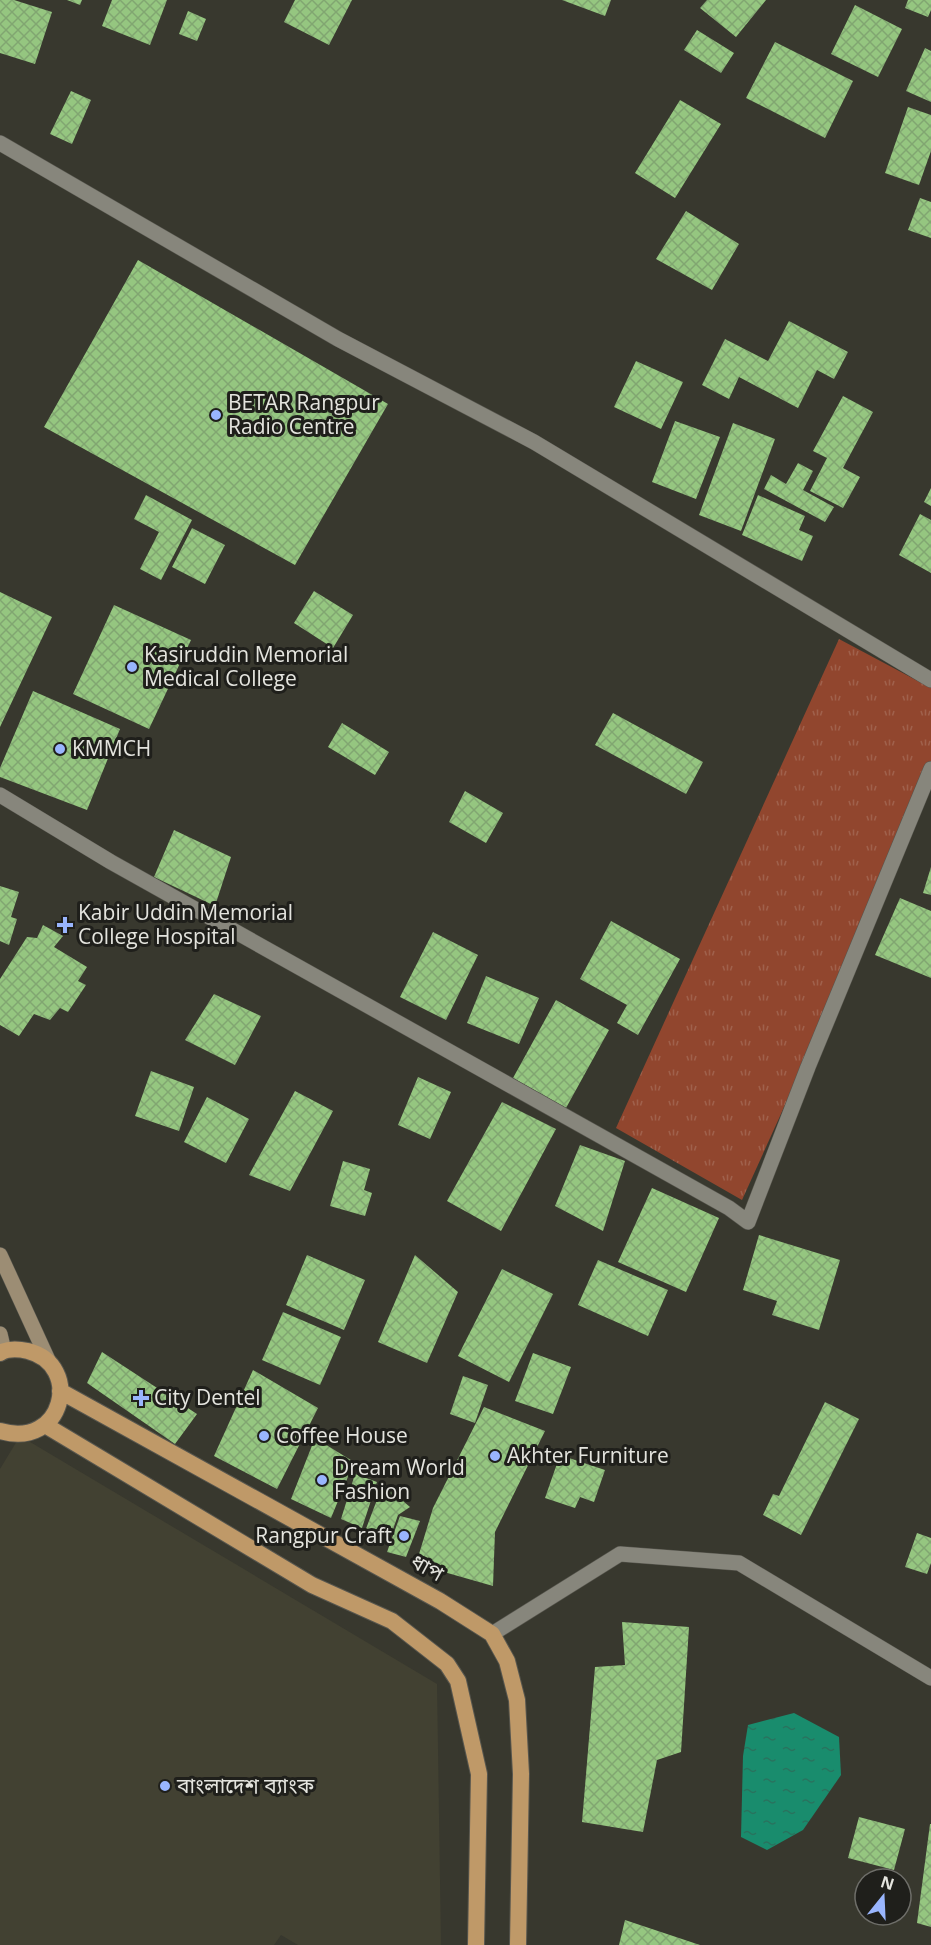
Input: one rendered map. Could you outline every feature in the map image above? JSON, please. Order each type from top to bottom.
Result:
[{"type":"highway","points":[[0,1431],[14,1435],[30,1433],[45,1425],[54,1415],[59,1404],[60,1391],[57,1376],[49,1362],[36,1353],[1,1346]]},
{"type":"highway","name":"ধাপ","points":[[60,1391],[440,1601],[492,1634],[507,1661],[518,1700],[521,1774],[518,1945]]},
{"type":"highway","points":[[45,1425],[312,1585],[392,1621],[447,1664],[458,1681],[479,1774],[476,1945]]},
{"type":"main road","points":[[0,1255],[49,1362]]},
{"type":"street","points":[[0,143],[338,339],[534,442],[931,680]]},
{"type":"street","points":[[0,795],[121,867],[729,1208],[748,1222],[808,1067],[931,769]]},
{"type":"street","points":[[492,1634],[620,1554],[739,1563],[931,1678]]},
{"type":"shaded area","points":[[20,1436],[437,1684],[441,1945],[298,1945],[281,1935],[274,1945],[0,1945],[0,1469]]},
{"type":"green space","points":[[839,639],[931,688],[931,783],[742,1200],[616,1128]]},
{"type":"water","points":[[794,1713],[839,1737],[841,1775],[803,1830],[767,1850],[741,1837],[743,1756],[748,1725]]},
{"type":"building","points":[[0,0],[14,0],[52,12],[35,64],[0,53]]},
{"type":"building","points":[[67,0],[82,0],[80,5]]},
{"type":"building","points":[[112,0],[167,0],[150,45],[102,26]]},
{"type":"building","points":[[295,0],[352,0],[329,45],[284,22]]},
{"type":"building","points":[[562,0],[611,0],[605,16]]},
{"type":"building","points":[[707,0],[766,0],[736,37],[700,8]]},
{"type":"building","points":[[908,0],[931,0],[928,17],[905,8]]},
{"type":"building","points":[[855,5],[902,29],[878,77],[831,54]]},
{"type":"building","points":[[188,11],[206,19],[197,41],[179,34]]},
{"type":"building","points":[[697,30],[734,53],[721,73],[684,50]]},
{"type":"building","points":[[775,42],[853,81],[825,138],[746,98]]},
{"type":"building","points":[[925,48],[931,51],[931,102],[906,91]]},
{"type":"building","points":[[71,91],[91,100],[72,144],[50,134]]},
{"type":"building","points":[[680,100],[721,124],[675,198],[635,173]]},
{"type":"building","points":[[908,107],[931,115],[931,151],[919,185],[885,173]]},
{"type":"building","points":[[920,198],[931,202],[931,238],[908,230]]},
{"type":"building","points":[[686,211],[739,244],[712,290],[656,259]]},
{"type":"building","name":"BETAR Rangpur Radio Centre","points":[[138,260],[388,404],[295,565],[44,427]]},
{"type":"building","points":[[789,321],[848,352],[834,379],[817,370],[798,408],[739,377],[729,399],[702,385],[725,339],[768,361]]},
{"type":"building","points":[[636,361],[683,382],[661,429],[614,407]]},
{"type":"building","points":[[843,396],[873,412],[843,468],[860,477],[843,508],[810,491],[827,458],[813,451]]},
{"type":"building","points":[[675,421],[720,437],[696,499],[652,482]]},
{"type":"building","points":[[733,423],[775,439],[741,531],[699,515]]},
{"type":"building","points":[[798,463],[813,471],[803,490],[834,507],[825,522],[764,489],[771,475],[786,484]]},
{"type":"building","points":[[931,488],[931,506],[924,502]]},
{"type":"building","points":[[146,495],[192,520],[161,580],[140,569],[159,532],[134,519]]},
{"type":"building","points":[[758,495],[805,516],[799,530],[813,536],[802,561],[742,535]]},
{"type":"building","points":[[920,514],[931,520],[931,573],[899,555]]},
{"type":"building","points":[[192,528],[225,545],[205,584],[172,567]]},
{"type":"building","points":[[314,591],[353,615],[333,648],[294,623]]},
{"type":"building","points":[[0,592],[52,617],[0,727]]},
{"type":"building","name":"Kasiruddin Memorial Medical College","points":[[114,605],[191,640],[149,729],[73,694]]},
{"type":"building","name":"KMMCH","points":[[33,691],[120,729],[87,810],[0,777],[0,768]]},
{"type":"building","points":[[613,713],[703,762],[686,794],[595,745]]},
{"type":"building","points":[[342,723],[389,752],[375,775],[328,747]]},
{"type":"building","points":[[465,791],[503,813],[486,843],[449,822]]},
{"type":"building","points":[[174,830],[231,857],[215,906],[154,877]]},
{"type":"building","points":[[931,867],[931,895],[923,893]]},
{"type":"building","points":[[0,886],[19,892],[11,917],[17,919],[9,945],[0,941]]},
{"type":"building","points":[[900,898],[931,911],[931,978],[875,955]]},
{"type":"building","points":[[611,921],[680,959],[638,1035],[617,1023],[627,1005],[580,979]]},
{"type":"building","points":[[43,925],[63,936],[54,947],[87,967],[78,981],[86,985],[68,1012],[60,1008],[50,1020],[34,1014],[19,1036],[0,1025],[0,979],[27,937],[37,938]]},
{"type":"building","points":[[433,932],[478,955],[446,1020],[400,997]]},
{"type":"building","points":[[486,976],[539,998],[519,1044],[467,1023]]},
{"type":"building","points":[[214,994],[261,1016],[235,1065],[185,1040]]},
{"type":"building","points":[[556,1000],[609,1030],[566,1108],[513,1078]]},
{"type":"building","points":[[151,1071],[194,1087],[179,1131],[135,1116]]},
{"type":"building","points":[[418,1077],[451,1092],[430,1139],[398,1125]]},
{"type":"building","points":[[295,1091],[333,1111],[290,1191],[249,1175]]},
{"type":"building","points":[[207,1097],[249,1119],[226,1163],[184,1142]]},
{"type":"building","points":[[502,1102],[556,1129],[501,1231],[447,1201]]},
{"type":"building","points":[[580,1145],[625,1161],[603,1231],[555,1206]]},
{"type":"building","points":[[343,1161],[370,1169],[364,1190],[372,1193],[365,1216],[330,1206]]},
{"type":"building","points":[[652,1188],[719,1218],[686,1292],[618,1262]]},
{"type":"building","points":[[759,1235],[840,1260],[819,1330],[772,1315],[777,1301],[743,1290]]},
{"type":"building","points":[[307,1255],[365,1280],[344,1330],[286,1305]]},
{"type":"building","points":[[415,1255],[458,1292],[427,1363],[378,1342]]},
{"type":"building","points":[[598,1260],[668,1290],[648,1336],[578,1305]]},
{"type":"building","points":[[502,1269],[553,1294],[509,1382],[458,1356]]},
{"type":"building","points":[[283,1312],[341,1337],[320,1385],[262,1360]]},
{"type":"building","name":"City Dentel","points":[[102,1352],[197,1414],[175,1444],[87,1383]]},
{"type":"building","points":[[533,1353],[571,1367],[553,1414],[515,1401]]},
{"type":"building","name":"Coffee House","points":[[253,1370],[318,1408],[277,1489],[214,1456]]},
{"type":"building","points":[[463,1376],[488,1385],[475,1423],[450,1414]]},
{"type":"building","points":[[825,1402],[859,1419],[801,1535],[763,1515],[773,1494],[779,1496]]},
{"type":"building","points":[[484,1407],[545,1431],[495,1532],[493,1586],[416,1564],[433,1508]]},
{"type":"building","name":"Dream World Fashion","points":[[315,1438],[354,1462],[331,1518],[291,1499]]},
{"type":"building","points":[[560,1455],[605,1470],[594,1502],[580,1497],[575,1508],[545,1498]]},
{"type":"building","points":[[355,1474],[377,1482],[362,1528],[341,1519]]},
{"type":"building","points":[[383,1484],[410,1507],[398,1515],[388,1544],[364,1534]]},
{"type":"building","name":"Rangpur Craft","points":[[400,1516],[420,1521],[406,1557],[387,1552]]},
{"type":"building","points":[[917,1533],[931,1538],[931,1563],[927,1574],[905,1567]]},
{"type":"building","points":[[622,1622],[689,1627],[681,1752],[657,1760],[643,1832],[582,1822],[595,1667],[625,1665]]},
{"type":"building","points":[[859,1817],[905,1829],[895,1867],[882,1867],[848,1858]]},
{"type":"building","points":[[931,1824],[931,1927],[917,1923]]},
{"type":"building","points":[[625,1920],[700,1945],[619,1945]]},
{"type":"place","name":"BETAR Rangpur Radio Centre","points":[[216,415]]},
{"type":"place","name":"Kasiruddin Memorial Medical College","points":[[132,667]]},
{"type":"place","name":"KMMCH","points":[[60,749]]},
{"type":"place","name":"Kabir Uddin Memorial College Hospital","points":[[65,925]]},
{"type":"place","name":"City Dentel","points":[[141,1398]]},
{"type":"place","name":"Coffee House","points":[[264,1436]]},
{"type":"place","name":"Akhter Furniture","points":[[495,1456]]},
{"type":"place","name":"Dream World Fashion","points":[[322,1480]]},
{"type":"place","name":"Rangpur Craft","points":[[404,1536]]},
{"type":"place","name":"বাংলাদেশ ব্যাংক","points":[[165,1786]]}]
